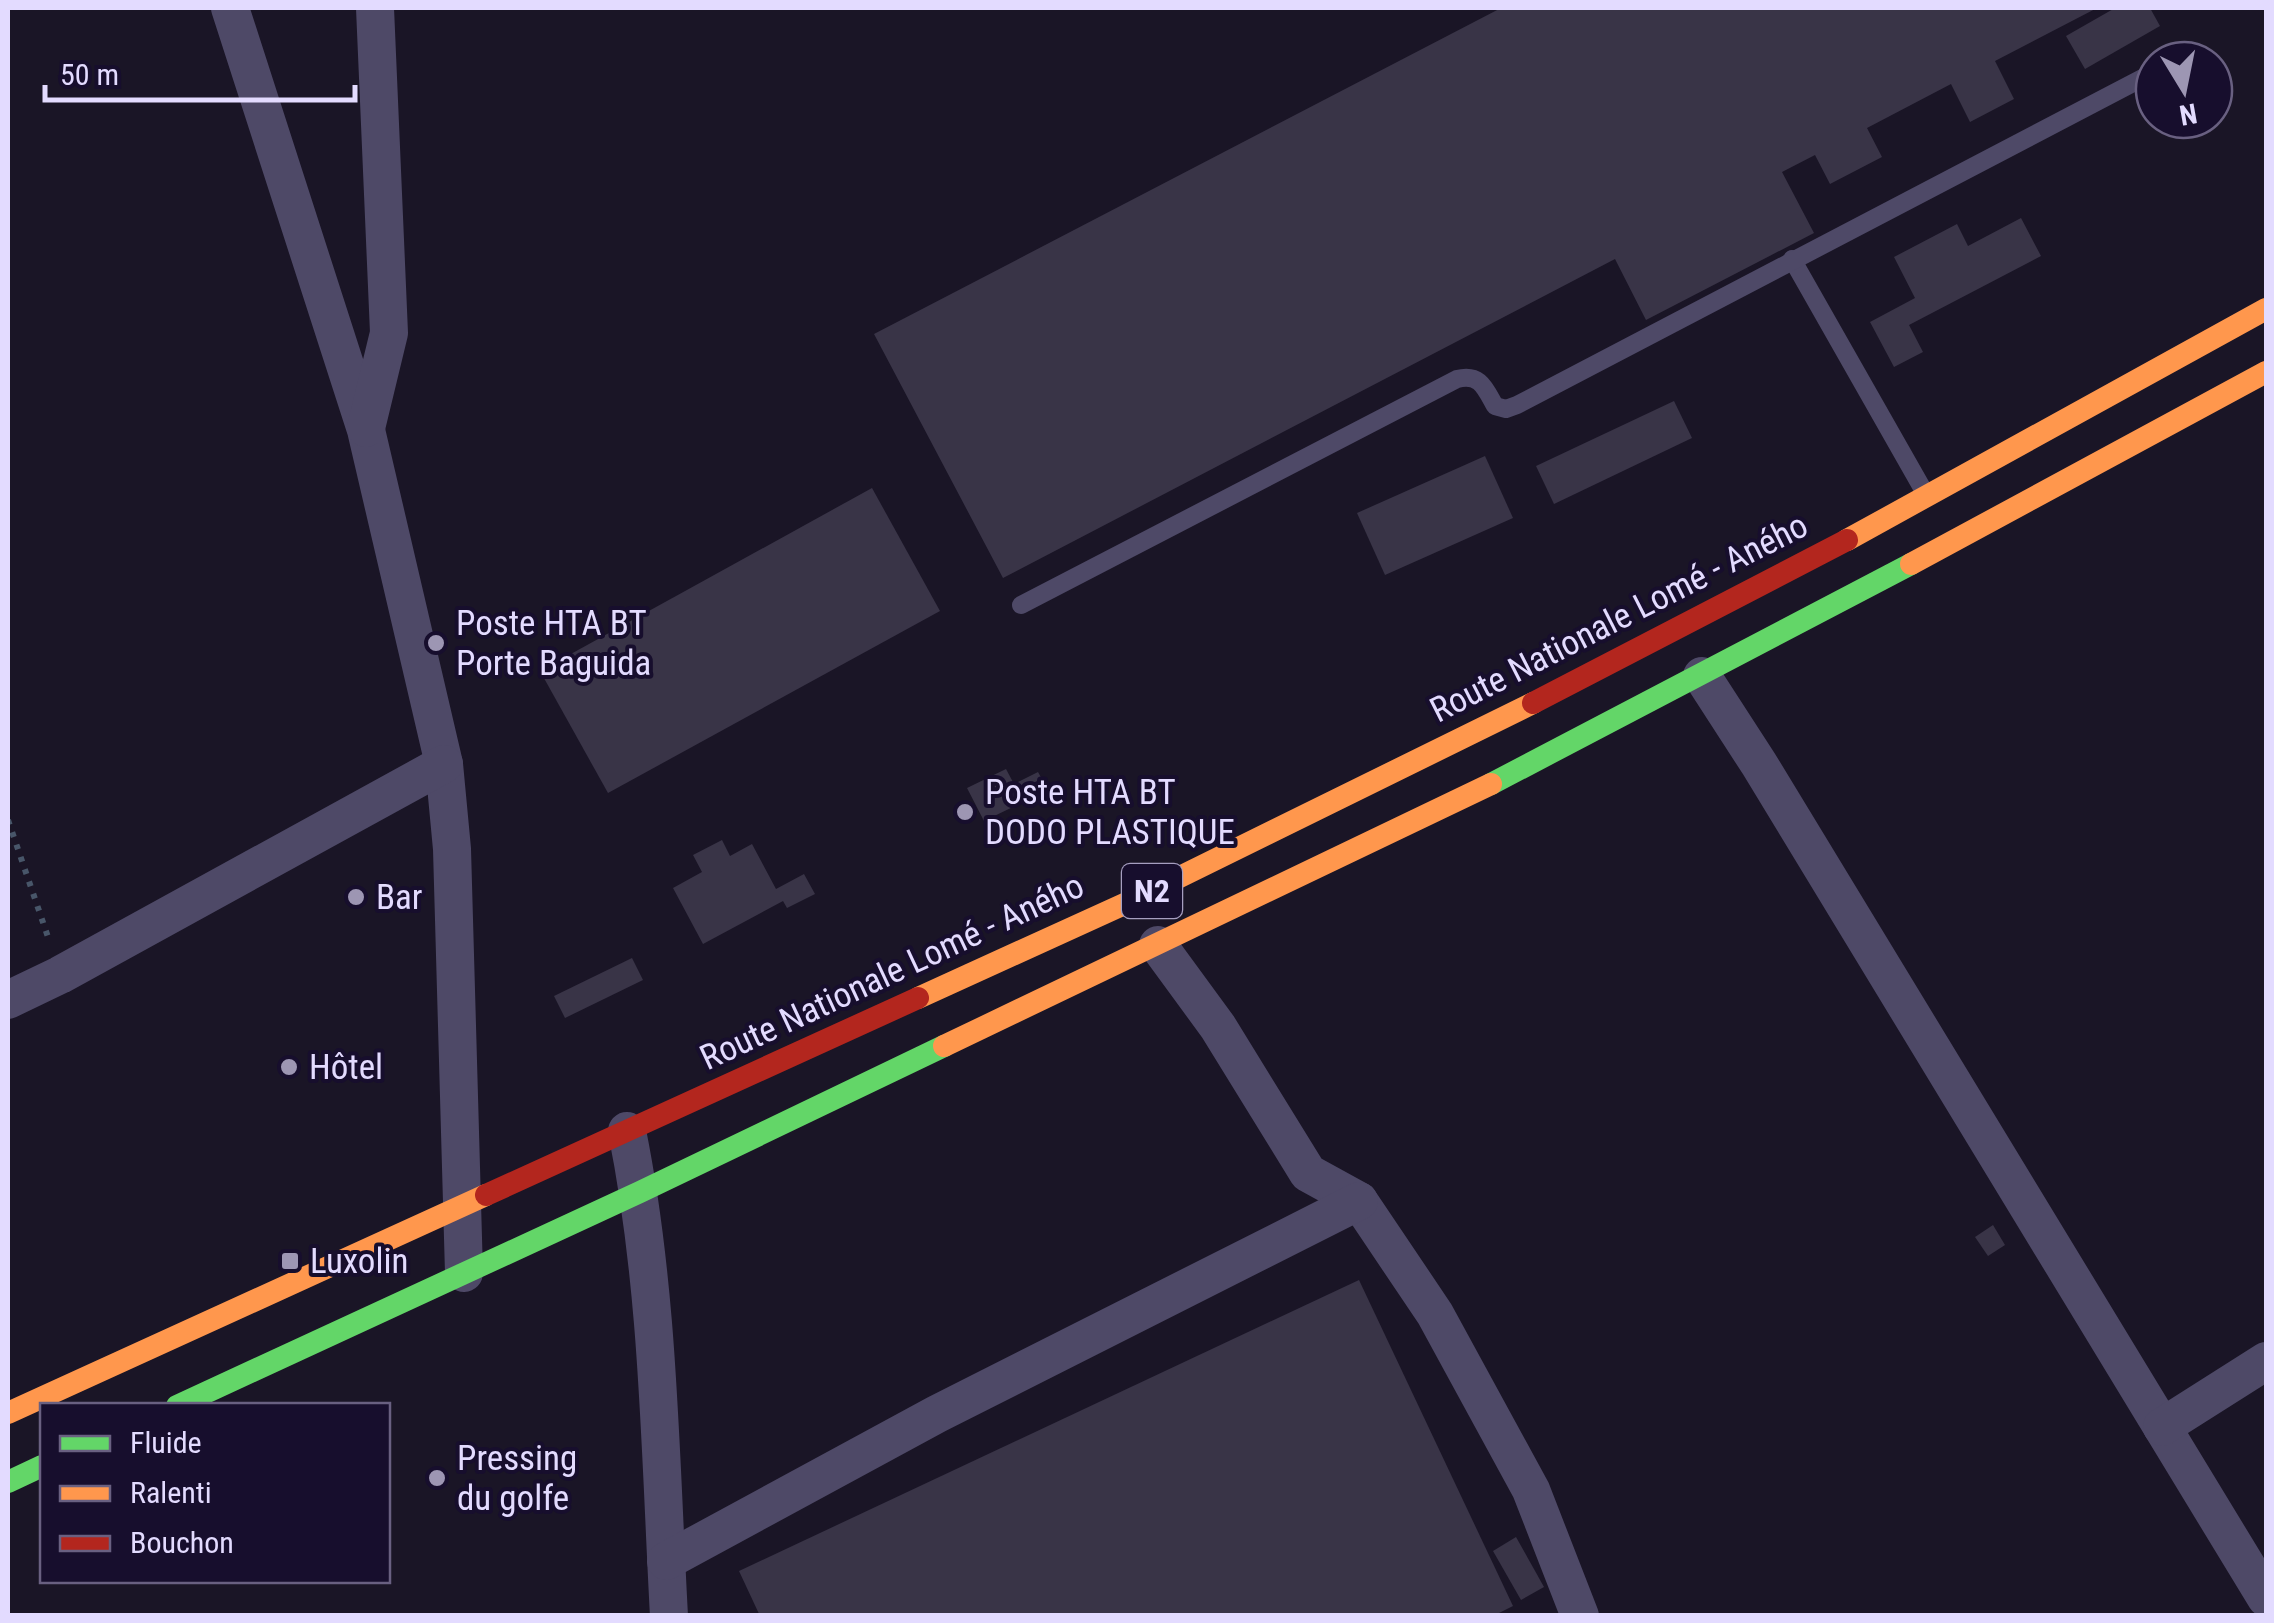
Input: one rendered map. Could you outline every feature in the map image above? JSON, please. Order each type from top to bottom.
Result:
[{"type":"highway","name":"Route Nationale Lomé - Aného","points":[[8,1413],[1131,901],[1484,728],[1928,498],[2266,309]]},
{"type":"highway","name":"N2","points":[[183,1403],[640,1192],[1508,776],[2266,372]]},
{"type":"highway","points":[[8,1482],[40,1467]]},
{"type":"street","points":[[230,8],[366,430],[444,764],[452,849],[464,1272]]},
{"type":"street","points":[[366,430],[389,333],[375,8]]},
{"type":"street","points":[[1702,676],[1760,764],[2266,1598]]},
{"type":"street","points":[[8,1000],[444,764]]},
{"type":"street","points":[[1158,946],[1218,1027],[1308,1173],[1359,1201],[1435,1314],[1532,1490],[1580,1616]]},
{"type":"street","points":[[627,1130],[640,1192],[654,1306],[669,1616]]},
{"type":"street","points":[[666,1562],[937,1414],[1359,1201]]},
{"type":"street","points":[[2162,1426],[2266,1361]]},
{"type":"lane","points":[[1021,605],[1457,379],[1469,376],[1481,382],[1495,406],[1506,409],[2134,82]]},
{"type":"lane","points":[[1792,259],[1928,498]]},
{"type":"path","points":[[8,820],[60,974]]},
{"type":"building","points":[[1501,8],[2097,8],[1995,61],[2014,99],[1970,122],[1951,84],[1867,128],[1882,157],[1830,184],[1815,155],[1782,172],[1814,233],[1646,320],[1615,259],[1003,578],[874,334]]},
{"type":"building","points":[[2115,8],[2150,8],[2160,26],[2085,69],[2066,36]]},
{"type":"building","points":[[2021,218],[2041,256],[1909,325],[1923,352],[1894,367],[1870,322],[1915,298],[1894,257],[1957,224],[1968,246]]},
{"type":"building","points":[[1674,401],[1692,438],[1554,504],[1536,466]]},
{"type":"building","points":[[1485,456],[1513,518],[1385,575],[1357,513]]},
{"type":"building","points":[[872,488],[940,611],[608,793],[540,671]]},
{"type":"building","points":[[1006,769],[1014,784],[1038,772],[1048,790],[984,821],[967,788]]},
{"type":"building","points":[[722,840],[730,856],[752,844],[776,889],[804,874],[815,894],[787,908],[783,901],[703,944],[673,888],[702,872],[693,855]]},
{"type":"building","points":[[632,958],[643,980],[565,1018],[554,996]]},
{"type":"building","points":[[1993,1225],[2005,1245],[1988,1256],[1975,1237]]},
{"type":"building","points":[[1359,1280],[1513,1606],[1493,1616],[760,1616],[739,1571]]},
{"type":"building","points":[[1516,1537],[1544,1587],[1521,1600],[1493,1551]]},
{"type":"traffic: fast","points":[[1491,784],[1911,564]]},
{"type":"traffic: fast","points":[[183,1403],[944,1046]]},
{"type":"traffic: fast","points":[[8,1482],[40,1467]]},
{"type":"traffic: slow","points":[[1847,540],[2266,309]]},
{"type":"traffic: slow","points":[[1911,564],[2266,372]]},
{"type":"traffic: slow","points":[[918,998],[1131,901],[1533,703]]},
{"type":"traffic: slow","points":[[944,1046],[1491,784]]},
{"type":"traffic: slow","points":[[8,1413],[486,1195]]},
{"type":"traffic: jam","points":[[1533,703],[1847,540]]},
{"type":"traffic: jam","points":[[486,1195],[918,998]]},
{"type":"place","name":"Poste HTA BT Porte Baguida","points":[[436,643]]},
{"type":"place","name":"Poste HTA BT DODO PLASTIQUE","points":[[965,812]]},
{"type":"place","name":"Bar","points":[[356,897]]},
{"type":"place","name":"Hôtel","points":[[289,1067]]},
{"type":"place","name":"Luxolin","points":[[290,1261]]},
{"type":"place","name":"Pressing du golfe","points":[[437,1478]]}]
